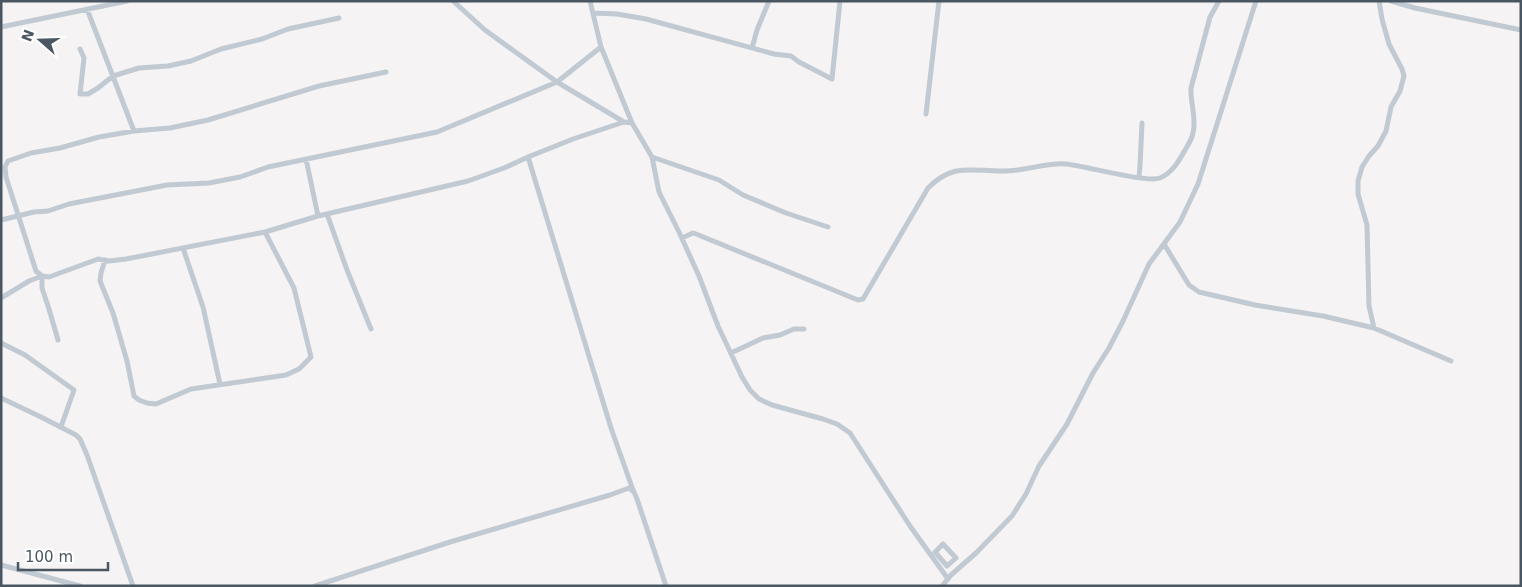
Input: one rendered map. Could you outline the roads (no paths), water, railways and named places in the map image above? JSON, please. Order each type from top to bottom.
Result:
[{"type":"street","points":[[1,27],[127,1]]},
{"type":"street","points":[[453,1],[485,30],[557,82],[624,122],[632,123]]},
{"type":"street","points":[[590,1],[601,47],[632,123],[652,158],[659,192],[699,276],[730,353],[750,390],[759,399],[772,405],[837,424],[850,433],[910,526],[948,579]]},
{"type":"street","points":[[752,48],[769,1]]},
{"type":"street","points":[[593,13],[617,14],[646,19],[774,54],[791,56],[798,62],[832,79],[840,1]]},
{"type":"street","points":[[926,114],[939,1]]},
{"type":"street","points":[[682,238],[693,233],[696,234],[861,300],[928,188],[938,178],[949,173],[958,170],[1020,170],[1065,164],[1139,177],[1158,178],[1168,174],[1178,163],[1194,133],[1194,110],[1191,88],[1210,17],[1219,1]]},
{"type":"street","points":[[942,586],[1012,516],[1026,494],[1039,466],[1067,424],[1093,373],[1109,348],[1149,264],[1180,222],[1198,184],[1256,1]]},
{"type":"street","points":[[1374,328],[1369,306],[1367,225],[1358,194],[1358,181],[1362,167],[1378,146],[1386,131],[1391,107],[1400,91],[1404,76],[1389,44],[1379,1]]},
{"type":"street","points":[[1391,1],[1415,8],[1521,30]]},
{"type":"street","points":[[87,9],[134,131]]},
{"type":"street","points":[[80,49],[84,58],[80,94],[88,94],[112,76],[139,68],[168,66],[191,61],[221,49],[288,29],[339,18]]},
{"type":"street","points":[[1,220],[34,212],[56,210],[69,204],[167,185],[209,183],[232,179],[268,167],[437,132],[557,82],[601,47]]},
{"type":"street","points":[[386,72],[319,86],[208,120],[170,128],[98,137],[60,148],[31,153],[8,161],[5,167],[6,177],[36,272],[42,276],[49,277],[98,259],[126,259],[265,232],[318,216],[468,181],[573,139],[624,122]]},
{"type":"street","points":[[1139,177],[1142,123]]},
{"type":"street","points":[[528,157],[611,428],[666,586]]},
{"type":"street","points":[[652,158],[719,180],[743,195],[786,213],[828,227]]},
{"type":"street","points":[[306,159],[318,216]]},
{"type":"street","points":[[327,214],[371,329]]},
{"type":"street","points":[[105,260],[100,281],[114,313],[134,396],[139,400],[156,404],[191,389],[286,375],[299,369],[311,357],[294,288],[265,232]]},
{"type":"street","points":[[1164,244],[1188,285],[1199,292],[1374,328],[1451,361]]},
{"type":"street","points":[[183,248],[203,307],[220,384]]},
{"type":"street","points":[[1,298],[29,281],[42,276]]},
{"type":"street","points":[[42,276],[42,288],[58,340]]},
{"type":"street","points":[[730,353],[763,338],[780,335],[794,329],[804,329]]},
{"type":"street","points":[[1,343],[25,355],[74,390],[62,424]]},
{"type":"street","points":[[1,398],[69,431],[80,439],[133,586]]},
{"type":"street","points":[[315,586],[450,542],[622,490],[629,488],[634,492]]},
{"type":"street","points":[[1,565],[80,586]]}]
